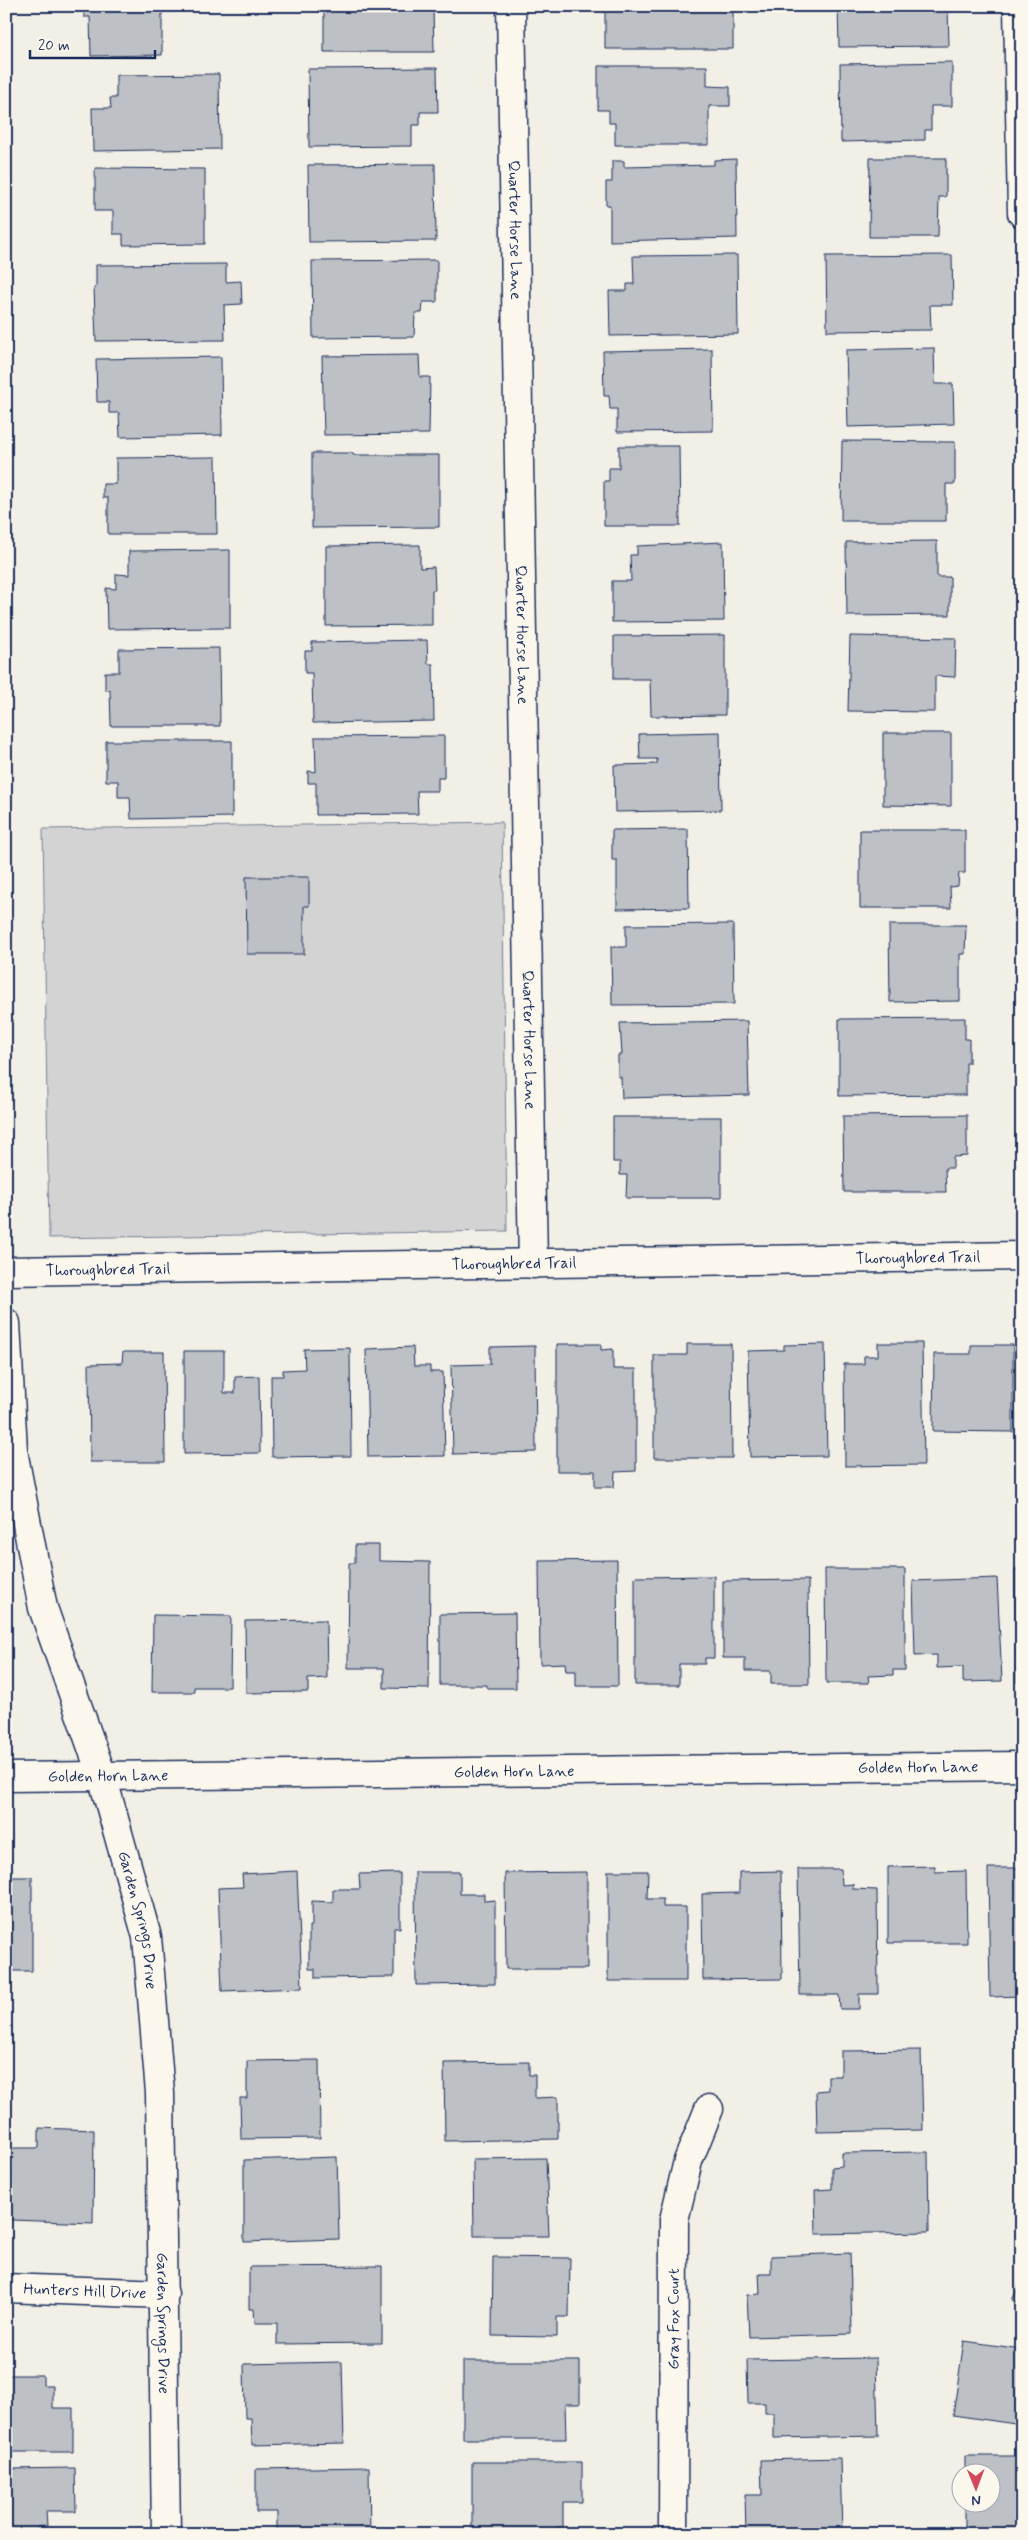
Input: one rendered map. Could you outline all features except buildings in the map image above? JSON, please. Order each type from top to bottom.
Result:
[{"type":"street","name":"Quarter Horse Lane","points":[[511,6],[533,1264]]},
{"type":"street","points":[[1018,6],[1022,213]]},
{"type":"street","name":"Thoroughbred Trail","points":[[6,1271],[1022,1256]]},
{"type":"street","name":"Garden Springs Drive","points":[[6,1323],[13,1451],[43,1608],[102,1776],[147,1937],[160,2093],[166,2534]]},
{"type":"street","name":"Golden Horn Lane","points":[[6,1777],[1022,1766]]},
{"type":"street","name":"Gray Fox Court","points":[[673,2534],[674,2220],[688,2161],[709,2109]]},
{"type":"street","name":"Hunters Hill Drive","points":[[6,2288],[164,2294]]},
{"type":"shaded area","points":[[502,822],[507,1231],[49,1238],[43,829]]}]
